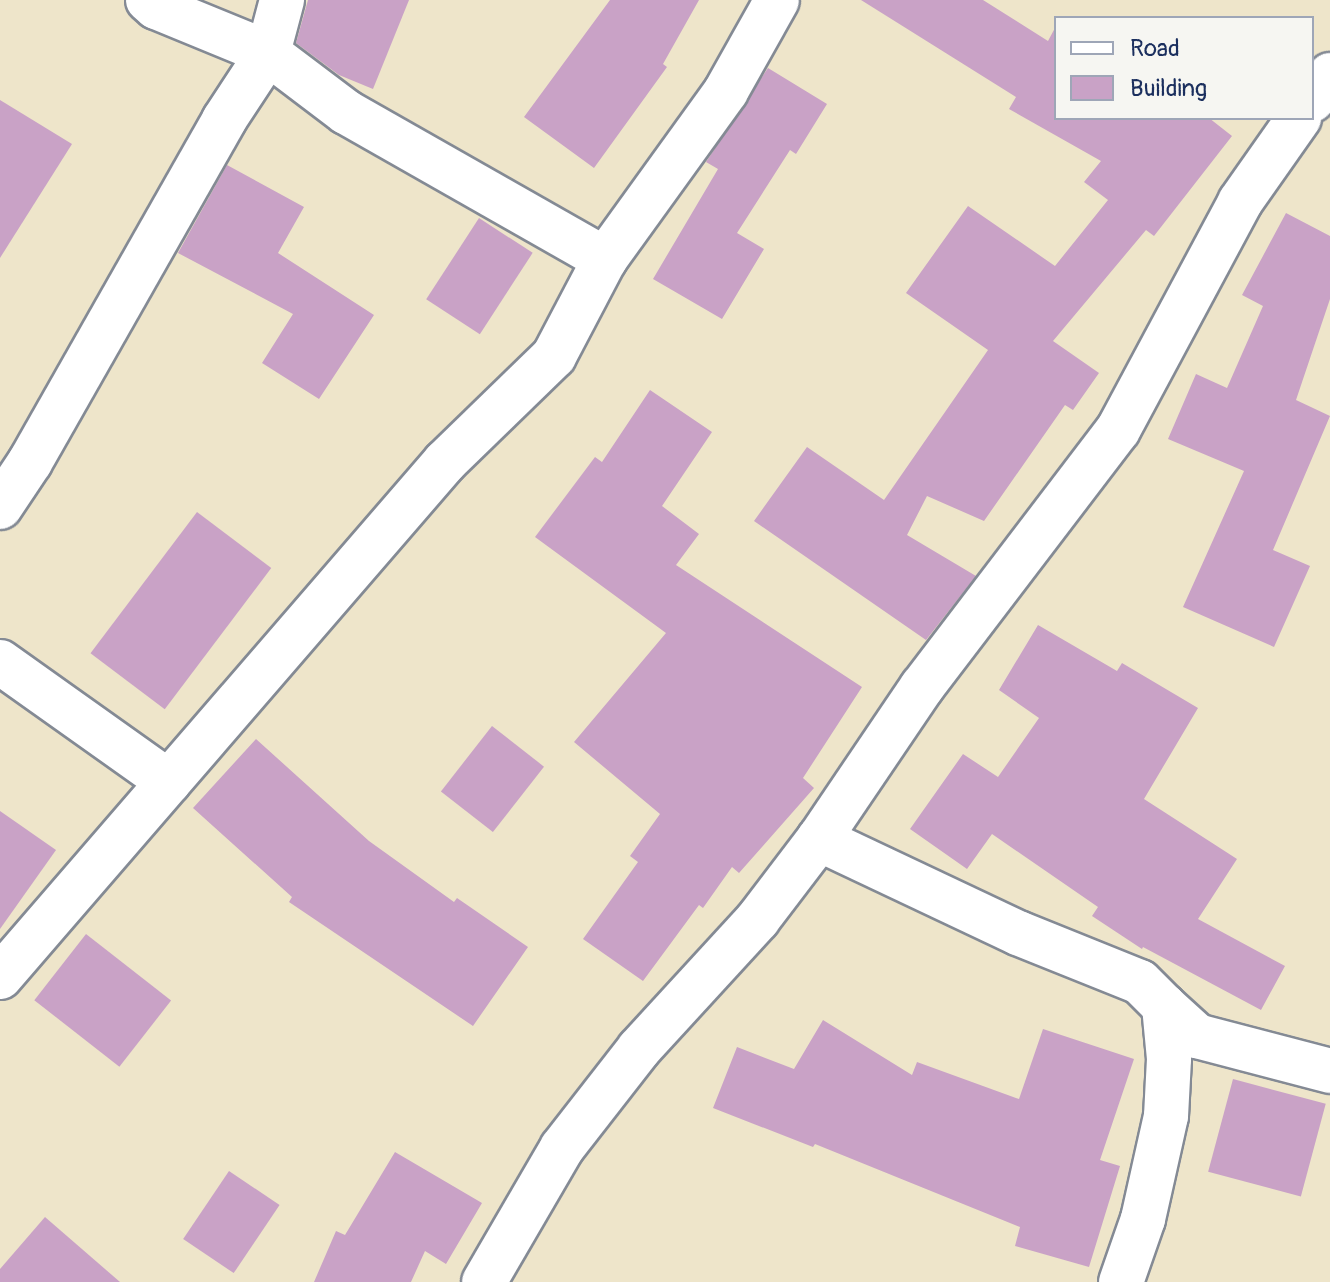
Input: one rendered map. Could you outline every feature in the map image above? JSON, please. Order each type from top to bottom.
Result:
[{"type":"street","points":[[148,0],[156,7],[268,53],[346,112],[605,259]]},
{"type":"street","points":[[0,507],[30,462],[224,120],[268,53],[282,0]]},
{"type":"street","points":[[0,977],[445,462],[554,356],[605,259],[726,91],[777,0]]},
{"type":"street","points":[[1314,97],[1330,75]]},
{"type":"street","points":[[484,1282],[562,1148],[639,1049],[758,919],[819,839],[922,687],[1118,430],[1240,202],[1298,120]]},
{"type":"street","points":[[0,662],[169,782]]},
{"type":"street","points":[[819,839],[1018,933],[1140,982],[1197,1036],[1330,1071]]},
{"type":"street","points":[[1121,1282],[1143,1219],[1166,1116],[1169,1059],[1164,1006]]},
{"type":"building","points":[[308,0],[409,0],[373,89],[339,75],[296,43]]},
{"type":"building","points":[[610,0],[699,0],[663,64],[667,67],[594,168],[524,117]]},
{"type":"building","points":[[861,0],[983,0],[1048,41],[1054,30],[1054,120],[1212,120],[1232,136],[1154,236],[1146,230],[1053,341],[1099,373],[1073,410],[1065,405],[984,521],[927,496],[907,535],[976,576],[926,640],[754,521],[807,447],[884,500],[988,350],[906,293],[968,206],[1055,266],[1108,200],[1084,182],[1101,161],[1009,109],[1016,97]]},
{"type":"building","points":[[768,68],[827,104],[796,154],[790,150],[737,233],[764,249],[722,319],[653,279],[718,169],[706,162]]},
{"type":"building","points":[[0,100],[72,144],[0,258]]},
{"type":"building","points":[[227,165],[304,207],[278,253],[374,315],[319,399],[262,363],[293,314],[178,253]]},
{"type":"building","points":[[1286,213],[1330,236],[1330,299],[1296,400],[1330,416],[1273,550],[1310,566],[1274,647],[1183,607],[1244,471],[1168,439],[1196,374],[1227,388],[1263,306],[1242,295]]},
{"type":"building","points":[[479,218],[533,253],[480,334],[426,299]]},
{"type":"building","points":[[650,390],[712,432],[662,506],[699,534],[676,565],[862,687],[803,778],[814,788],[739,873],[732,867],[703,908],[699,905],[643,981],[583,939],[638,862],[630,856],[660,814],[574,742],[666,633],[535,537],[595,457],[602,462]]},
{"type":"building","points":[[197,512],[271,568],[165,709],[90,653]]},
{"type":"building","points":[[1038,625],[1117,671],[1122,663],[1198,708],[1144,799],[1237,859],[1198,919],[1285,966],[1261,1010],[1142,949],[1092,916],[1098,907],[992,834],[967,869],[910,829],[963,754],[998,777],[1039,718],[999,690]]},
{"type":"building","points":[[492,726],[544,767],[493,832],[441,791]]},
{"type":"building","points":[[256,739],[369,841],[454,902],[457,898],[528,947],[473,1026],[289,902],[292,897],[193,808]]},
{"type":"building","points":[[0,811],[56,850],[0,929]]},
{"type":"building","points":[[86,934],[171,1000],[119,1067],[34,1000]]},
{"type":"building","points":[[823,1020],[912,1075],[917,1062],[1019,1099],[1043,1029],[1134,1059],[1100,1160],[1120,1166],[1089,1267],[1015,1246],[1020,1227],[815,1144],[813,1147],[713,1108],[737,1047],[794,1069]]},
{"type":"building","points":[[1233,1079],[1326,1104],[1301,1197],[1208,1172]]},
{"type":"building","points":[[395,1152],[482,1203],[446,1264],[425,1251],[411,1282],[314,1282],[336,1231],[345,1235]]},
{"type":"building","points":[[229,1171],[280,1205],[234,1273],[183,1239]]},
{"type":"building","points":[[45,1217],[120,1282],[0,1282],[0,1269]]}]
